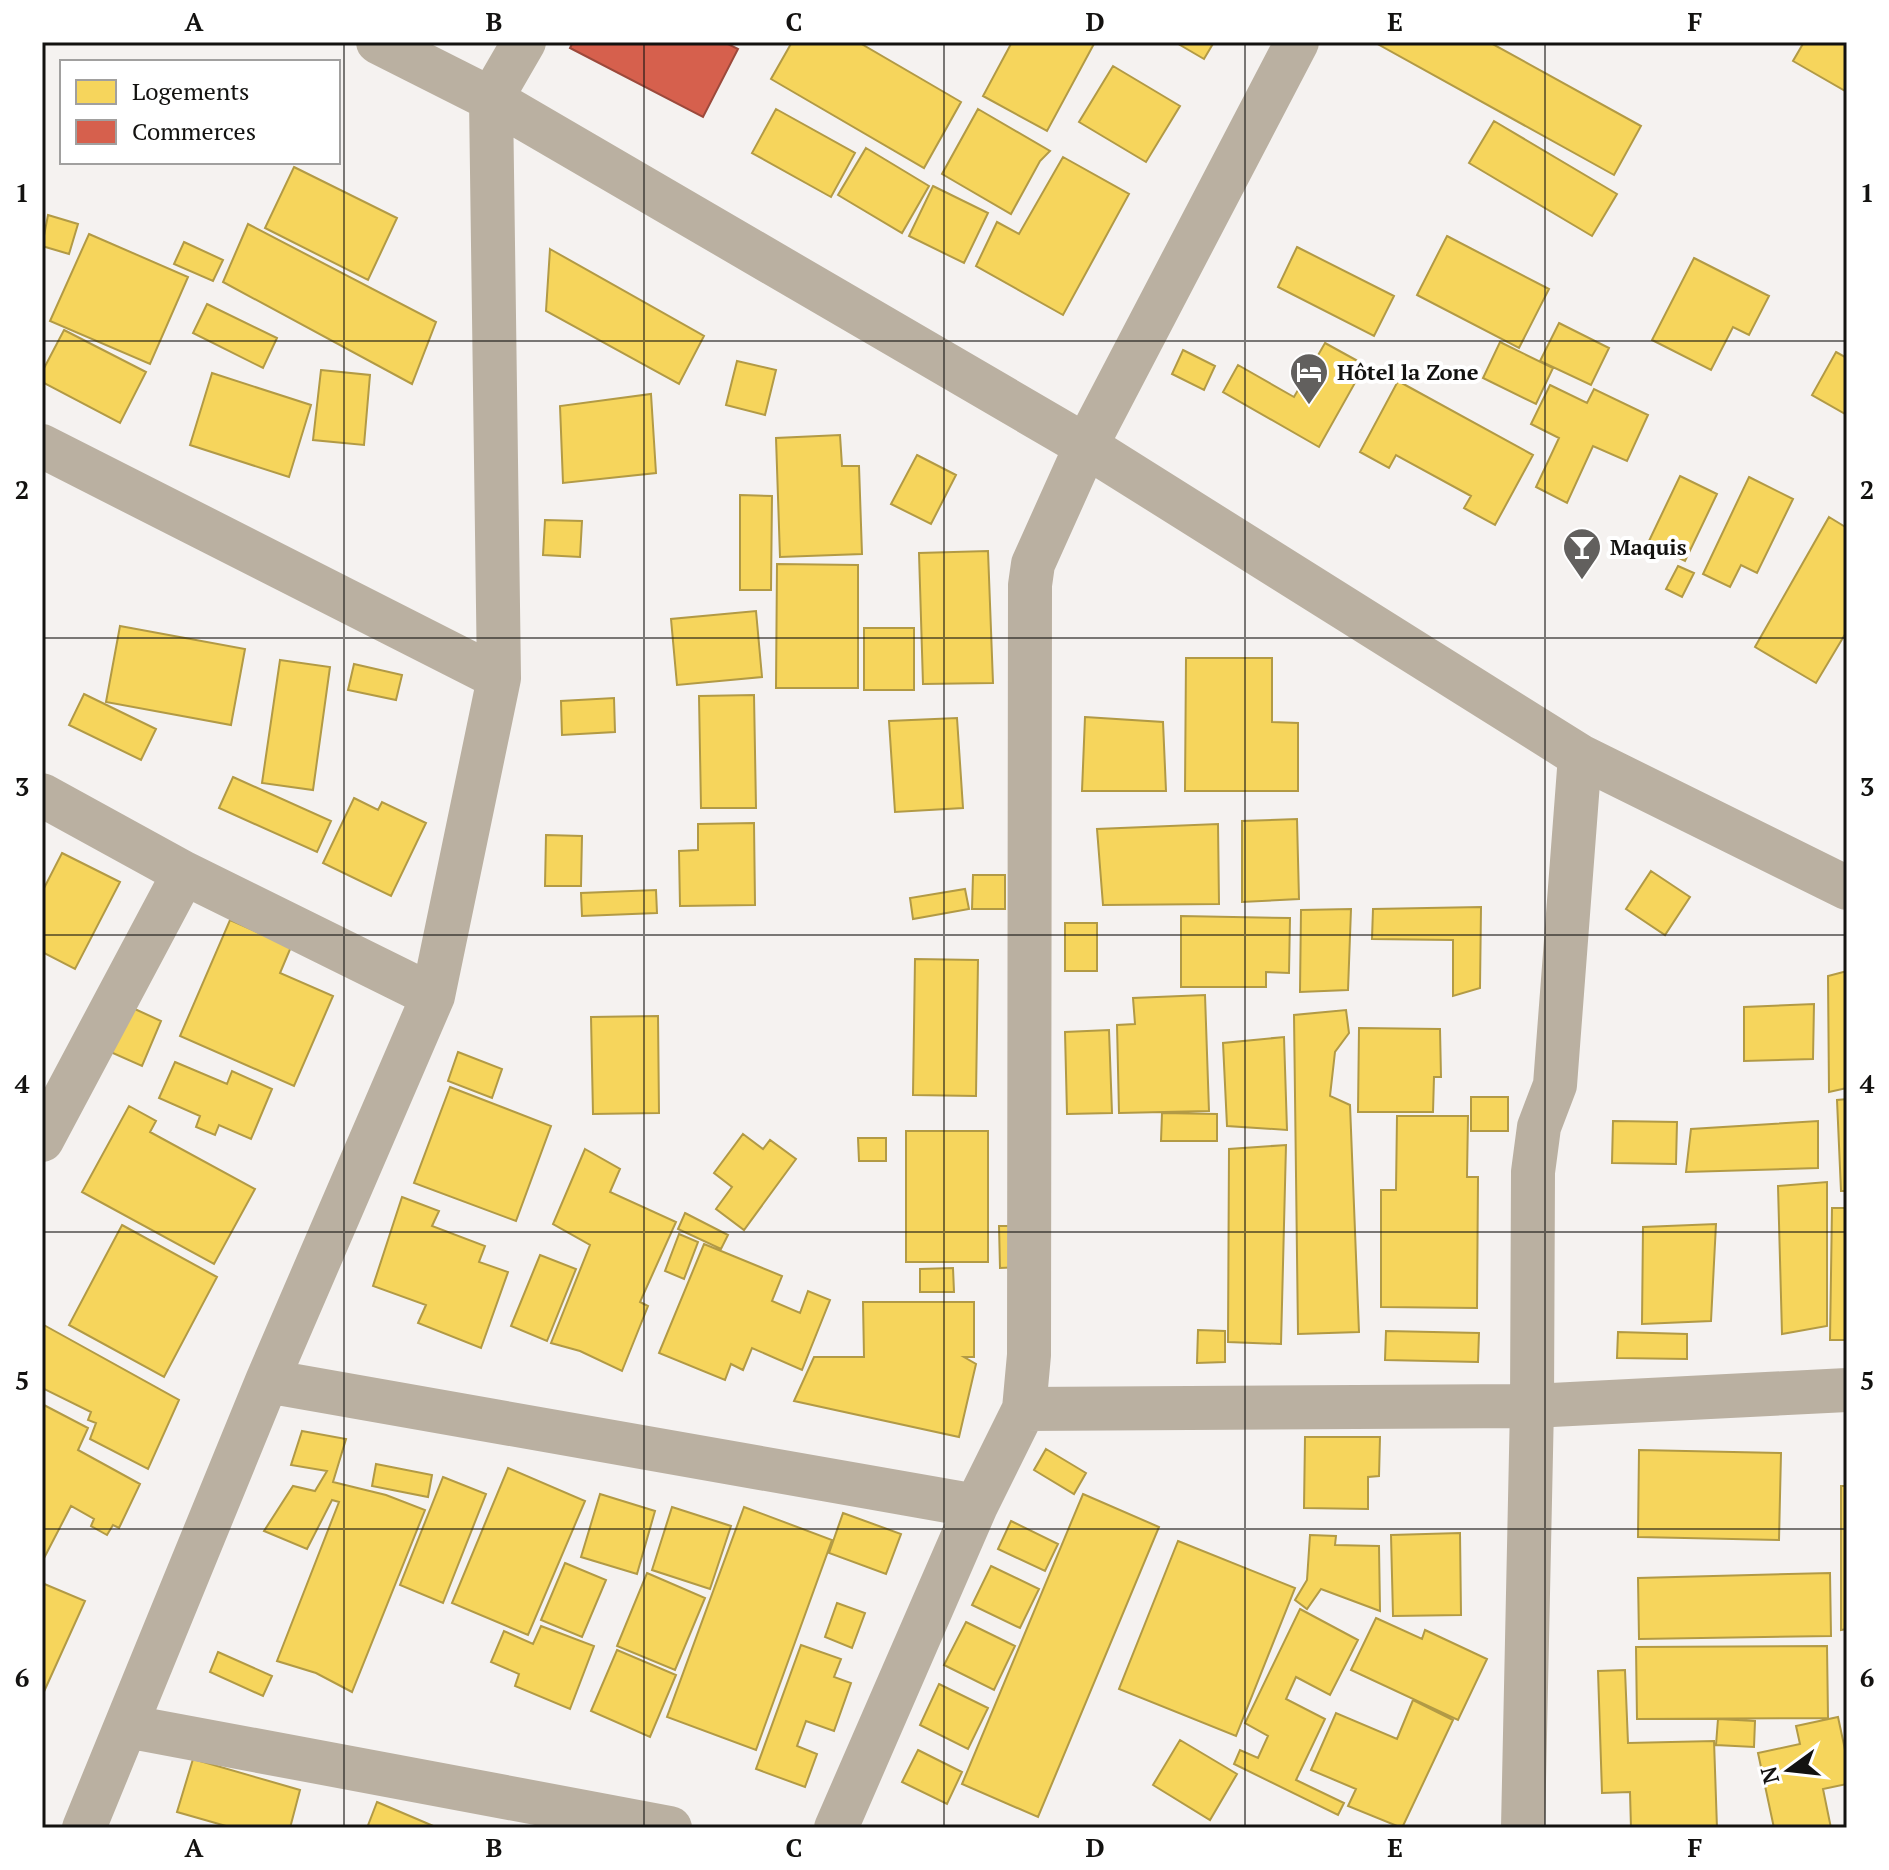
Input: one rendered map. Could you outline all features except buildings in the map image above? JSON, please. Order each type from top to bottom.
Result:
[{"type":"street","points":[[378,42],[491,99],[1086,446],[1580,756],[1841,871]]},
{"type":"street","points":[[84,1828],[267,1381],[433,996],[499,678],[491,99],[524,42]]},
{"type":"street","points":[[836,1828],[976,1506],[1024,1409],[1029,1355],[1030,585],[1033,564],[1086,446],[1297,42]]},
{"type":"street","points":[[42,446],[499,678]]},
{"type":"street","points":[[1523,1828],[1532,1406],[1533,1172],[1539,1127],[1555,1085],[1580,756]]},
{"type":"street","points":[[42,795],[184,873],[433,996]]},
{"type":"street","points":[[42,1140],[184,873]]},
{"type":"street","points":[[267,1381],[976,1506]]},
{"type":"street","points":[[1024,1409],[1532,1406],[1847,1390]]},
{"type":"street","points":[[126,1726],[670,1828]]},
{"type":"place","name":"Hôtel la Zone","points":[[1309,406]]},
{"type":"place","name":"Maquis","points":[[1582,581]]}]
